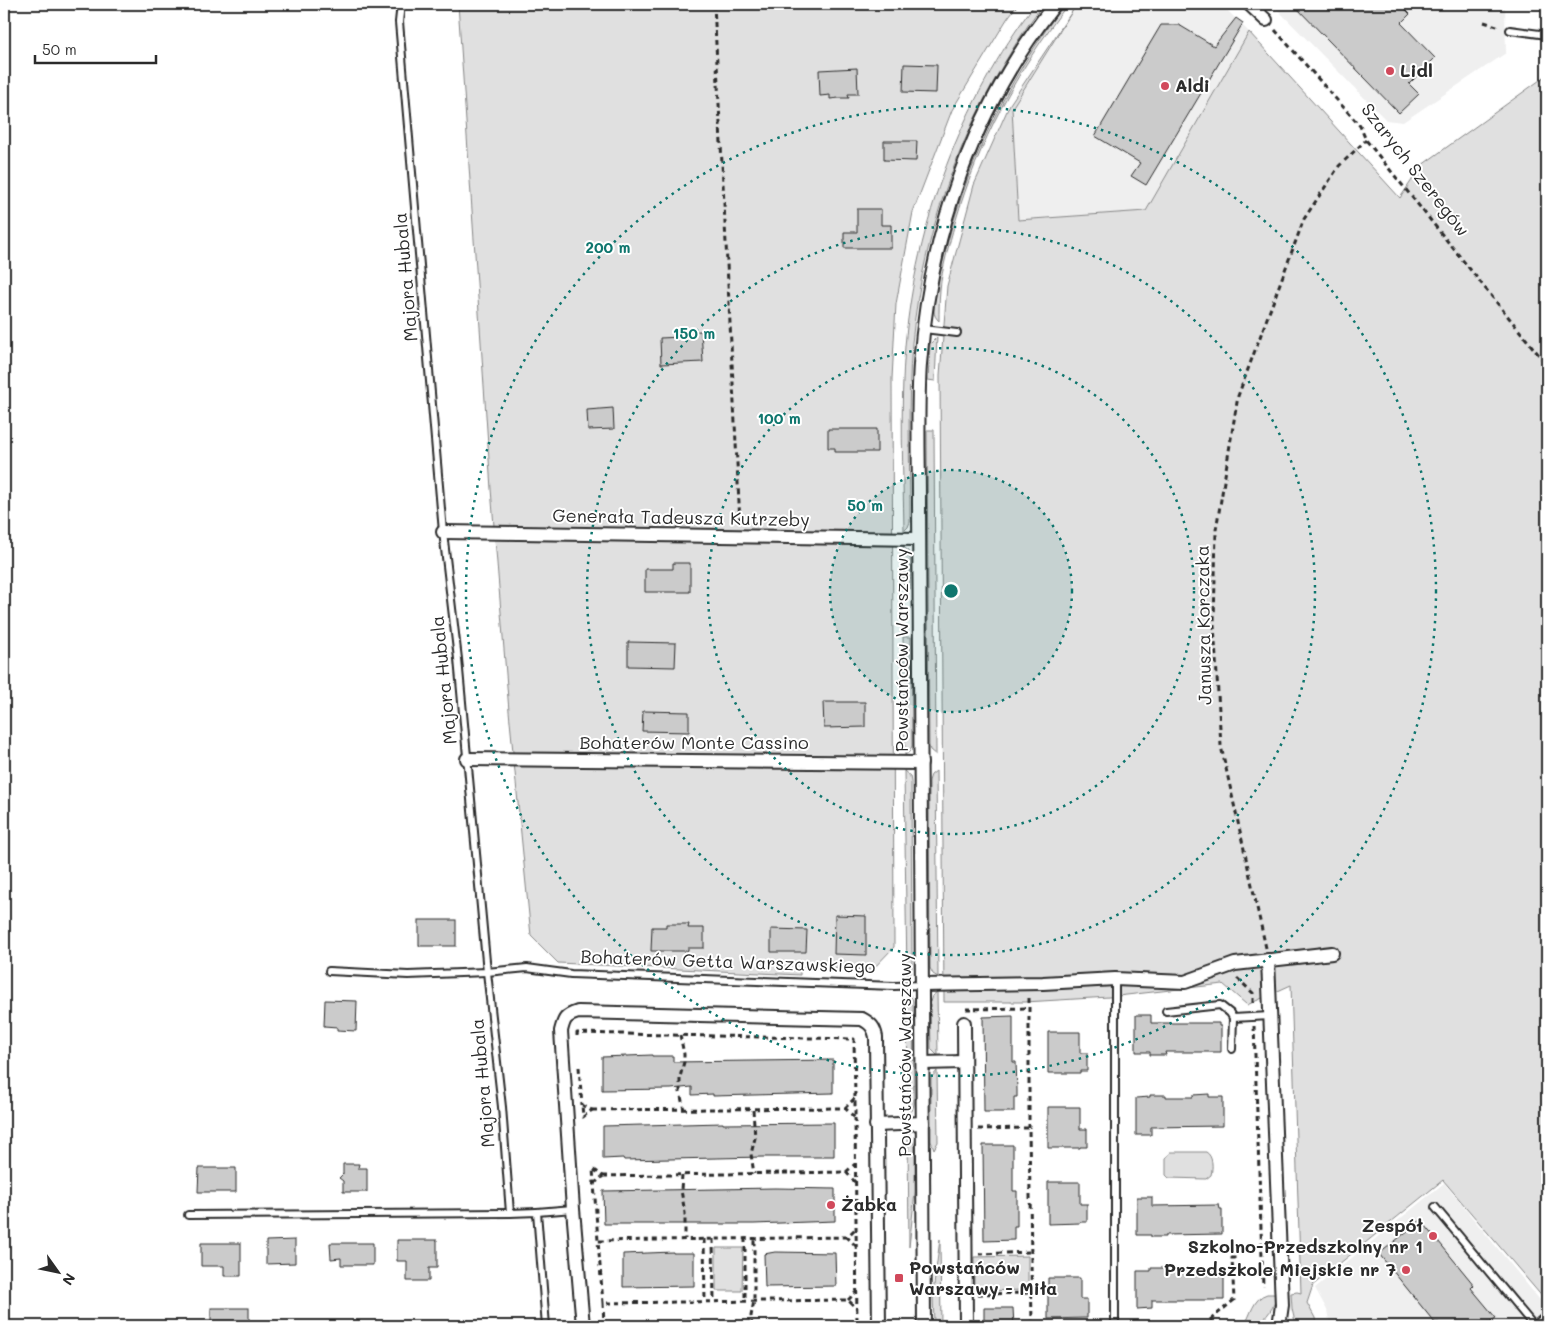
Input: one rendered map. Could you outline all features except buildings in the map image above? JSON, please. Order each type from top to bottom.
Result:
[{"type":"street","name":"Powstańców Warszawy","points":[[924,1326],[919,402],[926,305],[943,226],[951,199],[970,150],[995,95],[1018,56],[1054,4]]},
{"type":"street","points":[[1249,4],[1266,20]]},
{"type":"street","name":"Generała Tadeusza Kutrzeby","points":[[443,532],[919,539]]},
{"type":"street","name":"Bohaterów Monte Cassino","points":[[467,759],[921,763]]},
{"type":"street","name":"Bohaterów Getta Warszawskiego","points":[[922,985],[1043,983],[1115,978],[1185,982],[1235,964],[1332,953]]},
{"type":"street","points":[[1268,960],[1282,1306],[1279,1326]]},
{"type":"street","points":[[583,1326],[561,1031],[564,1019],[578,1012],[862,1019],[874,1028],[876,1037],[879,1326]]},
{"type":"street","points":[[964,1023],[966,1326]]},
{"type":"street","points":[[923,1063],[964,1062]]},
{"type":"street","points":[[876,1125],[923,1123]]},
{"type":"lane","name":"Majora Hubala","points":[[401,4],[399,22],[443,532],[502,1107],[510,1213]]},
{"type":"lane","points":[[1510,30],[1547,35]]},
{"type":"lane","points":[[924,329],[957,332]]},
{"type":"lane","name":"Bohaterów Getta Warszawskiego","points":[[329,971],[408,975],[487,972],[527,968],[580,974],[894,986],[922,985]]},
{"type":"lane","points":[[1115,978],[1115,1326]]},
{"type":"lane","points":[[1166,1011],[1220,1004],[1230,1012],[1233,1018],[1232,1049]]},
{"type":"lane","points":[[1233,1018],[1270,1016]]},
{"type":"lane","points":[[1435,1207],[1534,1326],[1547,1315]]},
{"type":"lane","points":[[188,1215],[510,1213],[573,1209]]},
{"type":"lane","points":[[537,1212],[546,1326]]},
{"type":"path","points":[[714,4],[741,536]]},
{"type":"path","name":"Szarych Szeregów","points":[[1266,20],[1360,126],[1366,140],[1547,365]]},
{"type":"path","points":[[1484,22],[1510,30]]},
{"type":"path","name":"Janusza Korczaka","points":[[1268,960],[1222,746],[1214,624],[1216,530],[1238,396],[1304,219],[1339,166],[1366,140]]},
{"type":"path","points":[[1235,964],[1237,979],[1253,993],[1263,1287]]},
{"type":"path","points":[[1029,998],[1032,1326]]},
{"type":"path","points":[[964,1023],[966,1009],[1028,1008]]},
{"type":"path","points":[[578,1042],[577,1033],[854,1039],[857,1326]]},
{"type":"path","points":[[680,1035],[684,1062],[679,1086],[684,1110]]},
{"type":"path","points":[[579,1060],[583,1117],[592,1110]]},
{"type":"path","points":[[582,1105],[592,1110],[845,1108],[855,1098]]},
{"type":"path","points":[[845,1108],[855,1118]]},
{"type":"path","points":[[753,1110],[755,1138],[752,1154],[754,1174]]},
{"type":"path","points":[[965,1129],[1029,1128]]},
{"type":"path","points":[[604,1326],[593,1169],[603,1176],[754,1174],[846,1172],[855,1164]]},
{"type":"path","points":[[846,1172],[856,1182]]},
{"type":"path","points":[[682,1175],[681,1190],[685,1213],[685,1239]]},
{"type":"path","points":[[594,1184],[603,1176]]},
{"type":"path","points":[[598,1241],[847,1237],[856,1228]]},
{"type":"path","points":[[847,1237],[856,1246]]},
{"type":"path","points":[[713,1238],[714,1302]]},
{"type":"path","points":[[745,1238],[745,1302]]},
{"type":"path","points":[[752,1326],[754,1238]]},
{"type":"path","points":[[704,1239],[705,1302]]},
{"type":"path","points":[[966,1254],[1031,1252]]},
{"type":"path","points":[[1203,1326],[1234,1300],[1232,1258],[1237,1258]]},
{"type":"path","points":[[603,1302],[848,1300],[857,1291]]},
{"type":"path","points":[[966,1294],[1032,1293]]},
{"type":"path","points":[[848,1300],[857,1309]]},
{"type":"path","points":[[1209,1321],[1213,1326]]},
{"type":"shaded area","points":[[458,4],[1018,4],[952,110],[913,212],[896,304],[892,379],[894,947],[872,970],[800,967],[800,975],[558,963],[531,936],[509,711],[491,489]]},
{"type":"shaded area","points":[[1035,4],[1043,4],[993,82],[973,123],[939,208],[927,252],[918,297],[910,365],[910,522],[904,531],[903,369],[911,300],[920,254],[931,210],[946,166],[964,123],[985,81]]},
{"type":"shaded area","points":[[1064,4],[1068,4],[1032,55],[1001,108],[975,164],[955,223],[944,265],[940,290],[939,321],[934,311],[938,282],[951,228],[975,160],[1005,97],[1042,35]]},
{"type":"shaded area","points":[[1078,4],[1219,4],[1249,32],[1146,211],[1018,220],[1012,108]]},
{"type":"shaded area","points":[[1272,4],[1505,4],[1506,53],[1403,122],[1386,120]]},
{"type":"shaded area","points":[[1075,7],[1012,108],[1018,220],[1146,211],[1249,32],[1400,198],[1422,165],[1547,75],[1547,1298],[1545,1300],[1443,1180],[1313,1285],[1307,1303],[1315,1318],[1316,1326],[1296,1326],[1291,1293],[1301,1293],[1291,985],[1247,1005],[1223,984],[1109,997],[1025,1002],[944,1002],[940,375],[947,286],[974,185],[1010,104]]},
{"type":"shaded area","points":[[937,337],[935,381],[928,380],[930,344]]},
{"type":"shaded area","points":[[927,430],[934,430],[936,755],[930,750],[929,746]]},
{"type":"shaded area","points":[[903,546],[907,550],[910,559],[910,589],[903,589]]},
{"type":"shaded area","points":[[903,637],[911,637],[912,746],[905,755]]},
{"type":"shaded area","points":[[904,771],[910,776],[911,782],[912,966],[911,973],[907,977]]},
{"type":"shaded area","points":[[936,771],[938,977],[933,974],[930,968],[929,781],[931,775]]},
{"type":"shaded area","points":[[937,992],[938,1056],[931,1049],[930,1002],[932,996]]},
{"type":"shaded area","points":[[907,993],[913,1001],[914,1104],[908,1116]]},
{"type":"shaded area","points":[[937,1071],[938,1142],[934,1149],[931,1141],[931,1078]]},
{"type":"shaded area","points":[[908,1132],[915,1147],[915,1192],[909,1247]]},
{"type":"shaded area","points":[[1171,1152],[1206,1152],[1212,1162],[1211,1175],[1206,1179],[1169,1178],[1166,1175],[1166,1158]]},
{"type":"shaded area","name":"Zespół Szkolno-Przedszkolny nr 1","points":[[1444,1183],[1544,1305],[1547,1303],[1547,1326],[1330,1326],[1327,1310],[1315,1288]]},
{"type":"shaded area","points":[[940,1239],[941,1326],[934,1326],[933,1293]]},
{"type":"shaded area","points":[[716,1248],[743,1248],[742,1291],[716,1291]]},
{"type":"shaded area","points":[[1028,1256],[1028,1290],[974,1291],[974,1257]]},
{"type":"shaded area","points":[[1267,1294],[1276,1294],[1276,1299],[1270,1311],[1257,1326],[1244,1326],[1255,1303]]},
{"type":"place","name":"Lidl","points":[[1390,71]]},
{"type":"place","name":"Aldi","points":[[1165,86]]},
{"type":"place","name":"Żabka","points":[[831,1205]]},
{"type":"place","name":"Zespół Szkolno-Przedszkolny nr 1","points":[[1433,1236]]},
{"type":"place","name":"Przedszkole Miejskie nr 7","points":[[1406,1270]]},
{"type":"place","name":"Powstańców Warszawy - Miła","points":[[899,1278]]}]
